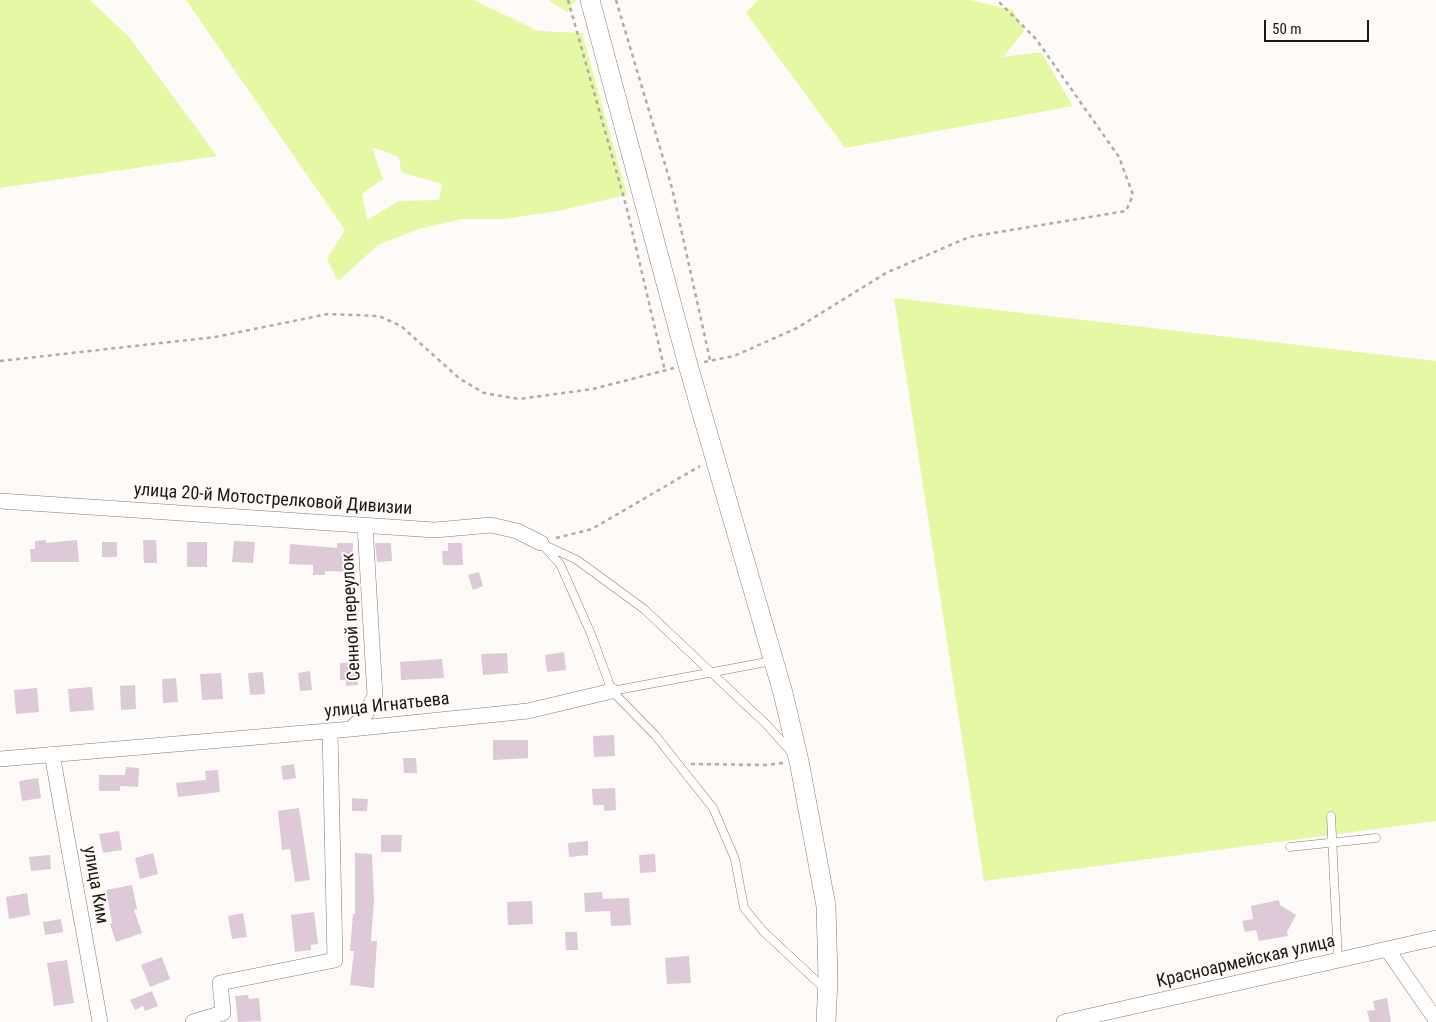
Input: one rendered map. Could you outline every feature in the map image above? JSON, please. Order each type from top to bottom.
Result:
[{"type":"street","points":[[590,0],[713,459],[774,661],[799,761],[826,906],[826,1022]]},
{"type":"street","name":"улица 20-й Мотострелковой Дивизии","points":[[0,501],[435,530],[491,525],[517,531],[540,543]]},
{"type":"street","name":"Сенной переулок","points":[[351,729],[365,715],[375,696],[365,525]]},
{"type":"street","name":"улица Игнатьева","points":[[0,759],[330,731],[528,711],[612,691]]},
{"type":"street","points":[[193,1022],[223,1013],[220,983],[335,960],[330,731]]},
{"type":"street","name":"улица Ким","points":[[52,754],[100,1022]]},
{"type":"street","name":"Красноармейская улица","points":[[1064,1022],[1436,938]]},
{"type":"street","points":[[1387,949],[1436,1020]]},
{"type":"lane","points":[[540,543],[577,560],[644,609],[767,726],[799,761]]},
{"type":"lane","points":[[540,543],[560,564],[591,634],[612,691],[655,735],[713,808],[735,859],[744,908],[763,931],[827,992]]},
{"type":"lane","name":"улица Игнатьева","points":[[612,691],[774,661]]},
{"type":"lane","points":[[1331,816],[1338,960]]},
{"type":"lane","points":[[1290,847],[1376,838]]},
{"type":"path","points":[[568,0],[627,209],[665,370]]},
{"type":"path","points":[[616,0],[672,188],[710,360]]},
{"type":"path","points":[[0,361],[214,337],[328,314],[379,316],[401,326],[460,379],[484,393],[519,398],[593,388],[665,370],[734,356],[797,328],[886,273],[970,237],[1126,211],[1133,195],[1119,158],[1036,40],[997,0]]},
{"type":"path","points":[[540,543],[592,528],[713,459]]},
{"type":"path","points":[[678,763],[767,765],[799,761]]},
{"type":"green space","points":[[0,0],[90,0],[129,37],[217,156],[0,188]]},
{"type":"green space","points":[[186,0],[474,0],[538,31],[582,33],[627,195],[558,211],[504,219],[461,219],[419,229],[378,245],[338,281],[327,259],[345,230]],"holes":[[[372,147],[399,157],[401,172],[442,184],[439,200],[399,201],[367,220],[362,194],[383,179]]]},
{"type":"green space","points":[[548,0],[576,0],[567,12]]},
{"type":"green space","points":[[758,0],[969,0],[1013,10],[1024,31],[1003,57],[1041,52],[1073,106],[845,148],[746,13]]},
{"type":"green space","points":[[894,298],[1436,361],[1436,821],[984,881]]},
{"type":"building","points":[[46,540],[46,543],[77,540],[79,562],[31,562],[30,549],[35,549],[35,541]]},
{"type":"building","points":[[143,540],[156,540],[157,563],[144,563]]},
{"type":"building","points":[[234,541],[255,542],[253,563],[232,562]]},
{"type":"building","points":[[102,542],[117,542],[117,557],[102,557]]},
{"type":"building","points":[[187,542],[207,542],[207,567],[187,567]]},
{"type":"building","points":[[337,543],[353,543],[352,572],[325,571],[325,575],[313,575],[313,565],[289,564],[290,544],[337,548]]},
{"type":"building","points":[[375,543],[391,543],[392,561],[377,562]]},
{"type":"building","points":[[448,543],[462,543],[463,565],[443,565],[442,551],[448,551]]},
{"type":"building","points":[[479,572],[483,586],[473,590],[468,575]]},
{"type":"building","points":[[564,652],[566,670],[547,672],[545,655]]},
{"type":"building","points":[[507,653],[508,673],[483,675],[481,654]]},
{"type":"building","points":[[442,659],[444,678],[401,680],[400,662]]},
{"type":"building","points":[[356,662],[358,685],[346,686],[346,680],[340,680],[340,663]]},
{"type":"building","points":[[310,671],[312,690],[300,691],[298,673]]},
{"type":"building","points":[[263,672],[265,694],[250,695],[248,673]]},
{"type":"building","points":[[221,673],[223,699],[202,700],[200,674]]},
{"type":"building","points":[[176,678],[178,702],[163,703],[162,679]]},
{"type":"building","points":[[135,685],[136,709],[121,710],[120,686]]},
{"type":"building","points":[[92,687],[94,710],[70,712],[68,689]]},
{"type":"building","points":[[37,688],[39,712],[16,714],[14,690]]},
{"type":"building","points":[[614,735],[615,756],[594,757],[593,736]]},
{"type":"building","points":[[493,740],[528,740],[528,758],[493,760]]},
{"type":"building","points":[[403,758],[416,758],[417,773],[404,773]]},
{"type":"building","points":[[294,764],[296,778],[283,780],[281,766]]},
{"type":"building","points":[[126,767],[139,768],[138,787],[120,786],[120,791],[99,791],[99,775],[125,775]]},
{"type":"building","points":[[218,770],[220,792],[178,797],[176,783],[206,780],[205,771]]},
{"type":"building","points":[[38,778],[41,798],[22,801],[19,781]]},
{"type":"building","points":[[615,788],[616,810],[604,811],[604,805],[593,805],[592,789]]},
{"type":"building","points":[[352,798],[368,799],[367,811],[352,811]]},
{"type":"building","points":[[299,808],[310,880],[295,882],[290,849],[282,850],[278,811]]},
{"type":"building","points":[[119,831],[122,850],[103,853],[99,834]]},
{"type":"building","points":[[381,835],[402,835],[401,852],[381,852]]},
{"type":"building","points":[[588,841],[588,855],[569,857],[568,843]]},
{"type":"building","points":[[153,853],[158,874],[140,879],[135,858]]},
{"type":"building","points":[[355,853],[372,854],[374,901],[371,941],[377,941],[374,988],[350,985],[354,951],[350,951],[353,914],[355,914]]},
{"type":"building","points":[[655,854],[656,872],[640,873],[639,855]]},
{"type":"building","points":[[50,855],[51,869],[31,871],[29,857]]},
{"type":"building","points":[[132,885],[137,909],[134,910],[142,933],[116,942],[110,924],[112,923],[106,890]]},
{"type":"building","points":[[602,892],[603,899],[629,898],[631,925],[611,926],[610,911],[585,912],[584,893]]},
{"type":"building","points":[[27,893],[30,915],[9,919],[6,897]]},
{"type":"building","points":[[1279,900],[1280,905],[1296,915],[1287,932],[1288,936],[1259,941],[1256,930],[1245,932],[1242,921],[1253,919],[1251,906]]},
{"type":"building","points":[[532,901],[533,924],[508,925],[507,902]]},
{"type":"building","points":[[314,912],[318,944],[311,945],[311,950],[295,952],[291,915]]},
{"type":"building","points":[[243,913],[247,937],[232,939],[228,916]]},
{"type":"building","points":[[61,919],[63,932],[45,935],[43,922]]},
{"type":"building","points":[[565,932],[577,932],[578,950],[566,950]]},
{"type":"building","points":[[689,956],[691,983],[667,984],[665,958]]},
{"type":"building","points":[[162,957],[170,979],[150,987],[141,965]]},
{"type":"building","points":[[67,960],[74,1003],[54,1006],[47,963]]},
{"type":"building","points":[[152,991],[158,1006],[145,1011],[143,1006],[135,1010],[130,1000]]},
{"type":"building","points":[[248,995],[249,999],[259,998],[261,1021],[238,1022],[235,996]]},
{"type":"building","points":[[1387,998],[1391,1022],[1370,1022],[1367,1011],[1375,1010],[1373,1001]]}]
